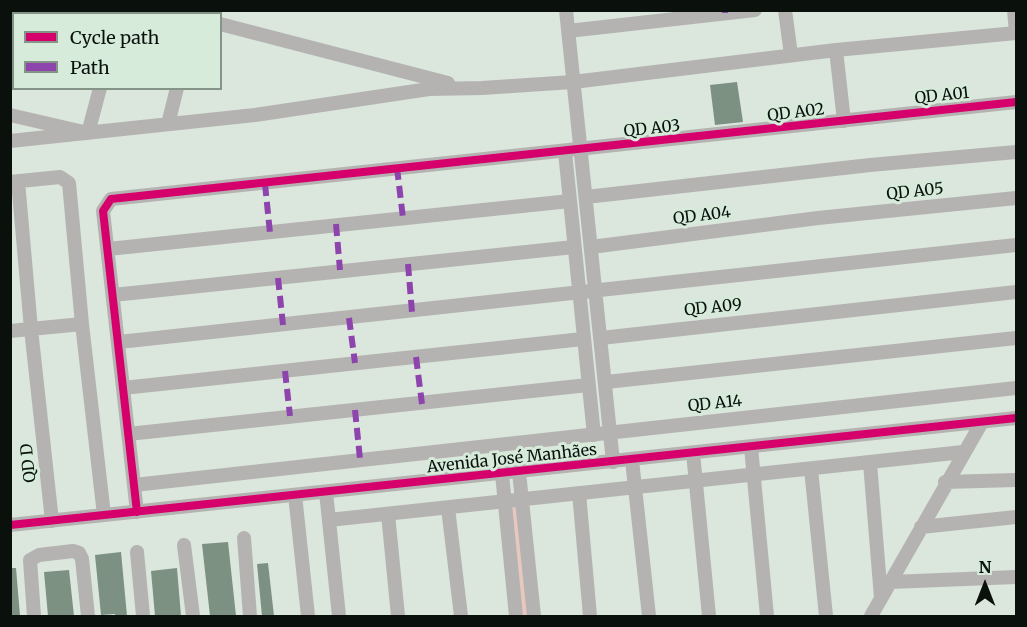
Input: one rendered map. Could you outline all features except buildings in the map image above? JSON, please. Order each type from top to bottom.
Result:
[{"type":"street","points":[[566,10],[613,462]]},
{"type":"street","points":[[568,31],[754,10]]},
{"type":"street","points":[[785,10],[790,55]]},
{"type":"street","points":[[10,141],[255,115],[429,88],[573,82],[790,55],[1017,32],[1014,10]]},
{"type":"street","points":[[222,25],[464,87]]},
{"type":"street","points":[[836,50],[844,121]]},
{"type":"street","points":[[88,133],[99,90]]},
{"type":"street","points":[[168,124],[176,90]]},
{"type":"street","name":"QD A01","points":[[870,118],[1017,102]]},
{"type":"street","points":[[10,115],[88,133]]},
{"type":"street","name":"QD A02","points":[[724,135],[870,118]]},
{"type":"street","name":"QD A03","points":[[108,249],[103,211],[111,199],[724,135]]},
{"type":"street","points":[[565,152],[594,435]]},
{"type":"street","points":[[586,197],[870,165],[1017,152]]},
{"type":"street","points":[[14,182],[60,177],[68,181],[104,515]]},
{"type":"street","name":"QD D","points":[[14,182],[51,517]]},
{"type":"street","name":"QD A05","points":[[818,218],[1017,198]]},
{"type":"street","points":[[137,512],[108,249],[570,201]]},
{"type":"street","name":"QD A04","points":[[591,247],[818,218]]},
{"type":"street","points":[[119,342],[1017,245]]},
{"type":"street","points":[[113,296],[574,247]]},
{"type":"street","name":"QD A09","points":[[601,338],[1017,292]]},
{"type":"street","points":[[10,331],[82,324]]},
{"type":"street","points":[[606,382],[1017,338]]},
{"type":"street","points":[[123,388],[583,339]]},
{"type":"street","points":[[128,434],[588,385]]},
{"type":"street","name":"QD A14","points":[[134,485],[1017,388]]},
{"type":"street","name":"Avenida José Manhães","points":[[10,525],[51,517],[137,512],[1017,418]]},
{"type":"street","points":[[871,616],[945,482],[982,422]]},
{"type":"street","points":[[751,447],[767,616]]},
{"type":"street","points":[[329,520],[963,452]]},
{"type":"street","points":[[693,453],[709,616]]},
{"type":"street","points":[[632,460],[649,616]]},
{"type":"street","points":[[870,463],[881,597]]},
{"type":"street","points":[[811,469],[826,616]]},
{"type":"street","points":[[519,472],[534,616]]},
{"type":"street","points":[[502,474],[516,616]]},
{"type":"street","points":[[945,482],[1017,480]]},
{"type":"street","points":[[326,492],[339,616]]},
{"type":"street","points":[[579,493],[590,616]]},
{"type":"street","points":[[295,495],[308,616]]},
{"type":"street","points":[[448,508],[461,616]]},
{"type":"street","points":[[388,514],[398,616]]},
{"type":"street","points":[[10,516],[51,517]]},
{"type":"street","points":[[921,526],[1017,517]]},
{"type":"street","points":[[243,538],[250,616]]},
{"type":"street","points":[[184,545],[193,616]]},
{"type":"street","points":[[34,616],[30,560],[39,555],[73,551],[79,553],[82,559],[88,616]]},
{"type":"street","points":[[137,552],[143,616]]},
{"type":"street","points":[[890,582],[1017,577]]},
{"type":"shaded area","points":[[521,504],[531,616],[519,616],[509,505]]},
{"type":"marked path","points":[[397,168],[403,218]]},
{"type":"marked path","points":[[265,184],[270,233]]},
{"type":"marked path","points":[[336,224],[340,270]]},
{"type":"marked path","points":[[408,264],[412,312]]},
{"type":"marked path","points":[[278,278],[283,325]]},
{"type":"marked path","points":[[349,318],[355,363]]},
{"type":"marked path","points":[[416,357],[422,404]]},
{"type":"marked path","points":[[285,371],[290,416]]},
{"type":"marked path","points":[[355,410],[360,459]]},
{"type":"cycle path","points":[[137,512],[103,211],[111,199],[1016,102]]},
{"type":"cycle path","points":[[10,525],[1016,418]]}]
